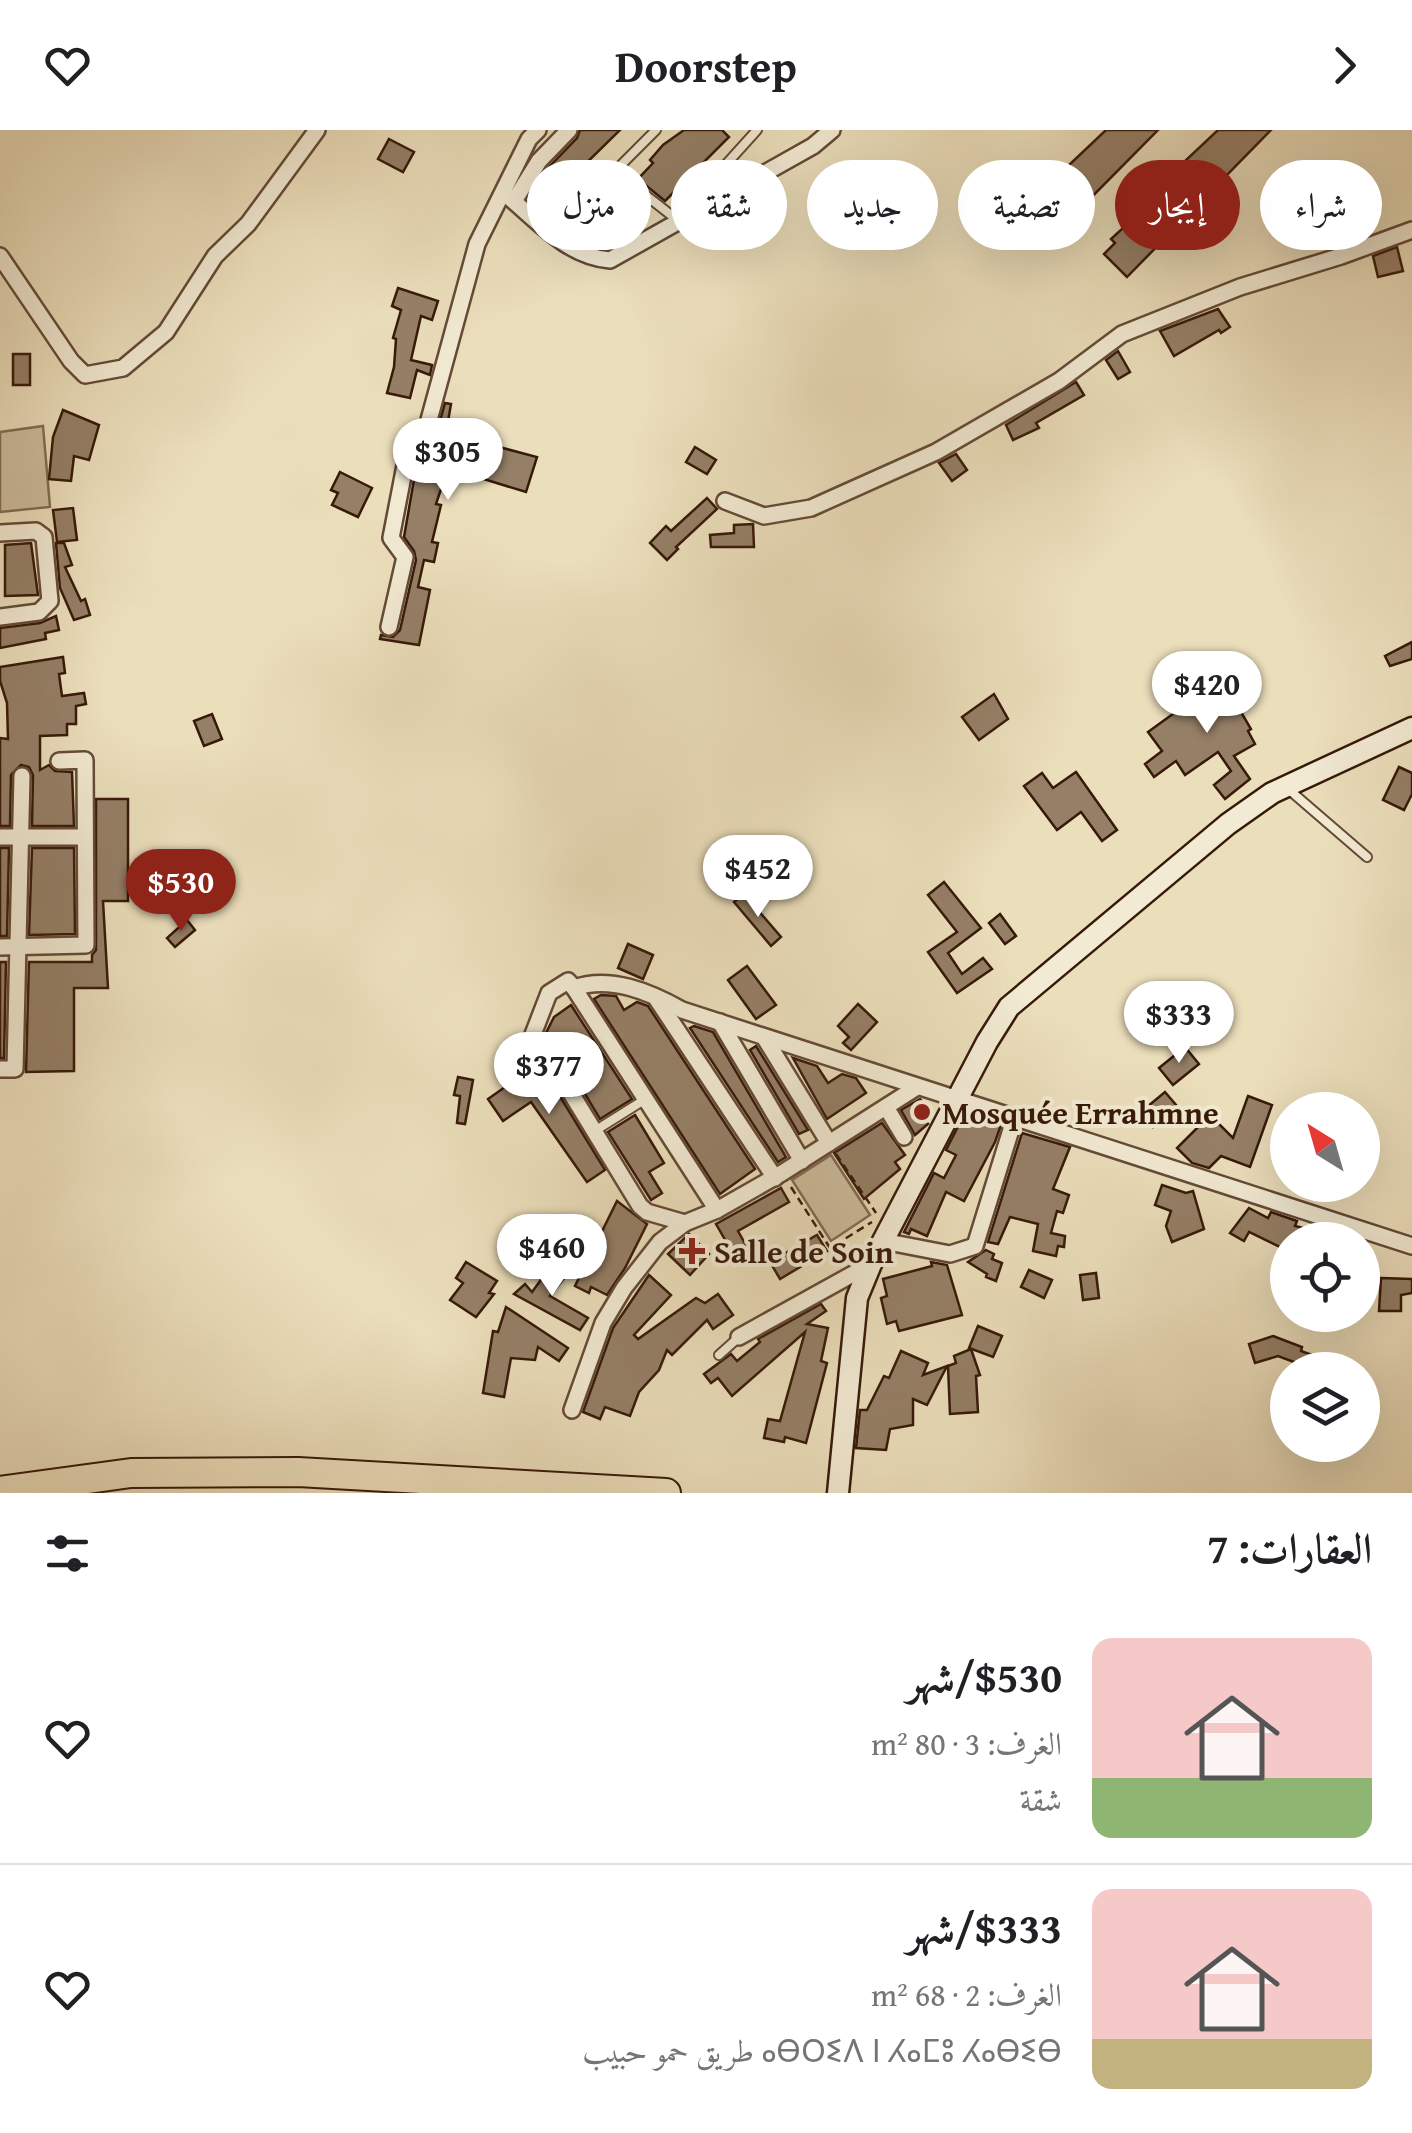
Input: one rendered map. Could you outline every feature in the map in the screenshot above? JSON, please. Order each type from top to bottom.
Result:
[{"type":"highway","points":[[0,1491],[149,1472],[298,1472],[666,1493]]},
{"type":"main road","points":[[838,1493],[857,1298],[871,1264],[1009,1007],[1228,824],[1286,787],[1412,728]]},
{"type":"street","points":[[0,256],[71,361],[85,375],[123,368],[166,332],[215,256],[248,224],[317,130]]},
{"type":"street","points":[[509,197],[529,139],[538,130]]},
{"type":"street","points":[[390,627],[405,557],[391,538],[408,445],[426,431],[477,244],[509,197],[569,130]]},
{"type":"street","points":[[787,161],[832,130]]},
{"type":"street","points":[[509,197],[567,246],[589,259],[610,260],[671,227]]},
{"type":"street","points":[[725,501],[764,516],[811,508],[936,452],[1059,381],[1122,334],[1240,287],[1412,230]]},
{"type":"street","points":[[0,533],[36,531],[44,537],[50,601],[40,612],[0,617]]},
{"type":"street","points":[[0,946],[86,945],[85,760],[59,761]]},
{"type":"street","points":[[0,1068],[15,1069],[22,776]]},
{"type":"street","points":[[0,838],[84,837]]},
{"type":"street","points":[[685,1223],[646,1212],[532,1037],[549,993],[568,981],[717,1210]]},
{"type":"street","points":[[574,988],[594,981],[654,994],[682,1010],[1412,1246]]},
{"type":"street","points":[[654,994],[778,1176]]},
{"type":"street","points":[[720,1022],[802,1161]]},
{"type":"street","points":[[764,1036],[829,1144]]},
{"type":"street","points":[[572,1410],[604,1324],[624,1288],[660,1242],[685,1223],[778,1176],[917,1087]]},
{"type":"street","points":[[886,1107],[904,1137]]},
{"type":"street","points":[[883,1242],[950,1254],[975,1246],[1014,1120]]},
{"type":"street","points":[[740,1337],[871,1264]]},
{"type":"lane","points":[[656,130],[619,167],[620,176],[671,215]]},
{"type":"lane","points":[[730,160],[758,130]]},
{"type":"lane","points":[[1286,787],[1367,857]]},
{"type":"lane","points":[[593,1132],[645,1099]]},
{"type":"lane","points":[[719,1355],[740,1337]]},
{"type":"path","points":[[778,1176],[830,1248],[862,1228],[878,1217],[829,1144]]},
{"type":"shaded area","points":[[43,426],[50,507],[0,512],[0,432]]},
{"type":"shaded area","points":[[831,1155],[870,1215],[831,1241],[792,1180]]},
{"type":"building","points":[[580,130],[620,130],[589,160],[556,160]]},
{"type":"building","points":[[684,130],[722,130],[729,137],[706,160],[671,160],[671,195],[665,201],[651,190],[650,160]]},
{"type":"building","points":[[1106,130],[1158,130],[1128,160],[1115,160],[1115,173],[1095,194],[1095,160],[1074,160]]},
{"type":"building","points":[[1218,130],[1271,130],[1240,162],[1186,160]]},
{"type":"building","points":[[389,139],[414,152],[403,172],[378,159]]},
{"type":"building","points":[[1115,243],[1115,250],[1153,250],[1127,277],[1104,254]]},
{"type":"building","points":[[1397,247],[1403,271],[1378,277],[1373,256]]},
{"type":"building","points":[[398,288],[438,301],[432,320],[421,316],[411,360],[432,365],[430,375],[417,370],[410,398],[387,393],[394,367],[393,338],[401,310],[392,306]]},
{"type":"building","points":[[1218,309],[1230,327],[1174,356],[1160,331]]},
{"type":"building","points":[[1118,351],[1130,372],[1118,379],[1106,360]]},
{"type":"building","points":[[13,354],[30,354],[30,385],[13,385]]},
{"type":"building","points":[[1076,382],[1084,395],[1036,423],[1039,428],[1013,440],[1006,425]]},
{"type":"building","points":[[445,403],[451,404],[446,433],[537,457],[526,492],[448,468],[436,504],[441,505],[432,542],[438,543],[434,562],[424,560],[418,587],[430,590],[419,645],[380,639],[381,635],[393,637],[400,630],[416,560],[404,537],[419,451],[436,435]]},
{"type":"building","points":[[63,410],[99,425],[89,460],[74,456],[71,481],[49,479],[53,437]]},
{"type":"building","points":[[695,447],[716,460],[707,474],[686,462]]},
{"type":"building","points":[[956,454],[967,470],[952,481],[939,463]]},
{"type":"building","points":[[340,472],[372,488],[358,517],[332,505],[338,493],[331,490]]},
{"type":"building","points":[[707,498],[717,509],[667,560],[650,543],[666,526],[671,531]]},
{"type":"building","points":[[73,508],[77,540],[57,542],[53,510]]},
{"type":"building","points":[[753,524],[754,547],[711,547],[710,535],[734,533],[734,525]]},
{"type":"building","points":[[31,543],[38,595],[5,596],[5,545]]},
{"type":"building","points":[[56,543],[64,543],[72,565],[65,567],[90,615],[74,620],[60,588]]},
{"type":"building","points":[[56,616],[59,630],[45,633],[46,639],[0,648],[0,628],[40,623]]},
{"type":"building","points":[[1412,642],[1412,659],[1390,666],[1385,656]]},
{"type":"building","points":[[63,657],[65,673],[59,674],[62,696],[84,693],[86,704],[76,706],[76,724],[67,724],[67,735],[40,736],[40,770],[49,765],[55,771],[72,772],[74,826],[32,826],[33,775],[29,767],[21,765],[11,775],[10,826],[0,826],[0,738],[8,739],[0,667]]},
{"type":"building","points":[[1242,675],[1256,695],[1238,707],[1255,744],[1234,756],[1250,779],[1225,799],[1214,785],[1231,771],[1218,752],[1185,775],[1176,761],[1154,777],[1145,764],[1162,751],[1148,732],[1188,703],[1192,709]]},
{"type":"building","points":[[994,694],[1008,719],[979,740],[962,717]]},
{"type":"building","points":[[212,714],[222,739],[204,746],[194,721]]},
{"type":"building","points":[[1399,767],[1412,773],[1412,794],[1404,810],[1383,800]]},
{"type":"building","points":[[1076,772],[1117,830],[1102,841],[1081,812],[1057,830],[1024,786],[1042,773],[1053,788]]},
{"type":"building","points":[[96,799],[128,799],[128,901],[103,901],[108,988],[74,988],[74,1071],[26,1072],[29,962],[92,962],[96,950]]},
{"type":"building","points":[[0,848],[9,848],[7,936],[0,936]]},
{"type":"building","points":[[32,848],[74,848],[75,934],[29,935]]},
{"type":"building","points":[[944,882],[981,928],[948,953],[962,974],[983,958],[992,969],[957,993],[928,952],[957,932],[928,895]]},
{"type":"building","points":[[744,894],[781,937],[771,946],[734,902]]},
{"type":"building","points":[[1000,914],[1016,936],[1005,944],[989,923]]},
{"type":"building","points":[[187,920],[195,930],[175,947],[167,938]]},
{"type":"building","points":[[628,944],[653,955],[643,979],[618,968]]},
{"type":"building","points":[[0,962],[6,962],[4,1058],[0,1058]]},
{"type":"building","points":[[747,966],[776,1005],[756,1019],[728,980]]},
{"type":"building","points":[[601,995],[616,996],[624,1010],[637,1002],[648,1006],[755,1169],[720,1194],[594,999]]},
{"type":"building","points":[[858,1004],[877,1022],[851,1050],[843,1043],[849,1037],[838,1026]]},
{"type":"building","points":[[571,1005],[632,1099],[600,1119],[579,1084],[590,1076],[577,1058],[567,1065],[545,1035],[554,1017]]},
{"type":"building","points":[[690,1028],[713,1032],[786,1157],[778,1162]]},
{"type":"building","points":[[756,1046],[808,1130],[799,1134],[750,1050]]},
{"type":"building","points":[[1185,1047],[1199,1064],[1173,1085],[1159,1068]]},
{"type":"building","points":[[793,1058],[817,1066],[828,1083],[842,1074],[856,1078],[866,1093],[827,1119]]},
{"type":"building","points":[[542,1067],[605,1170],[587,1182],[531,1102],[503,1121],[488,1099],[532,1068],[535,1072]]},
{"type":"building","points":[[458,1077],[473,1080],[465,1124],[457,1123],[460,1096],[454,1095]]},
{"type":"building","points":[[1165,1092],[1183,1113],[1167,1126],[1161,1120],[1153,1127],[1141,1112]]},
{"type":"building","points":[[1248,1096],[1270,1104],[1250,1167],[1221,1156],[1209,1168],[1192,1163],[1177,1148],[1210,1115],[1233,1138]]},
{"type":"building","points":[[920,1099],[931,1112],[923,1119],[928,1124],[915,1135],[901,1110]]},
{"type":"building","points":[[965,1113],[1001,1125],[995,1142],[964,1201],[946,1192],[927,1236],[911,1229],[909,1234],[904,1232],[934,1173],[944,1178],[956,1155],[946,1150]]},
{"type":"building","points":[[635,1115],[664,1163],[649,1172],[662,1193],[651,1200],[608,1132]]},
{"type":"building","points":[[882,1123],[905,1155],[895,1162],[900,1169],[864,1199],[834,1153]]},
{"type":"building","points":[[1022,1133],[1070,1147],[1053,1189],[1069,1195],[1063,1213],[1057,1211],[1051,1233],[1065,1236],[1064,1247],[1058,1246],[1056,1256],[1033,1251],[1038,1224],[1010,1217],[998,1244],[988,1242]]},
{"type":"building","points":[[1162,1185],[1186,1193],[1193,1191],[1204,1229],[1172,1242],[1166,1226],[1171,1211],[1155,1205]]},
{"type":"building","points":[[781,1188],[789,1202],[738,1231],[748,1249],[735,1257],[716,1224]]},
{"type":"building","points":[[617,1201],[647,1224],[607,1295],[591,1287],[589,1293],[575,1286]]},
{"type":"building","points":[[1249,1208],[1268,1218],[1271,1212],[1297,1221],[1270,1222],[1270,1242],[1249,1232],[1244,1241],[1230,1233]]},
{"type":"building","points":[[689,1234],[709,1254],[690,1275],[668,1254]]},
{"type":"building","points":[[817,1235],[827,1251],[780,1279],[770,1262]]},
{"type":"building","points":[[986,1250],[994,1254],[992,1259],[1002,1263],[996,1281],[968,1262]]},
{"type":"building","points":[[466,1262],[497,1281],[489,1293],[494,1294],[476,1317],[450,1300],[463,1283],[456,1278]]},
{"type":"building","points":[[931,1262],[947,1265],[962,1315],[899,1331],[896,1321],[887,1324],[881,1298],[887,1296],[883,1279],[932,1266]]},
{"type":"building","points":[[551,1266],[565,1277],[550,1296],[588,1318],[580,1330],[514,1294],[525,1284],[532,1292]]},
{"type":"building","points":[[1029,1270],[1052,1280],[1044,1298],[1021,1287]]},
{"type":"building","points":[[1096,1273],[1099,1298],[1083,1300],[1080,1275]]},
{"type":"building","points":[[649,1275],[671,1295],[634,1335],[638,1339],[696,1298],[705,1303],[718,1294],[733,1315],[713,1329],[707,1320],[672,1355],[667,1350],[659,1370],[639,1392],[630,1416],[605,1407],[600,1419],[583,1412],[613,1328]]},
{"type":"building","points":[[1381,1278],[1412,1279],[1412,1293],[1401,1295],[1401,1311],[1380,1311]]},
{"type":"building","points":[[821,1304],[826,1311],[807,1324],[828,1328],[821,1361],[827,1363],[806,1443],[785,1437],[784,1442],[764,1438],[768,1419],[780,1421],[805,1332],[732,1396],[718,1378],[711,1383],[704,1374],[731,1354],[737,1361],[760,1342],[758,1339]]},
{"type":"building","points":[[506,1307],[568,1348],[559,1361],[538,1347],[535,1360],[511,1358],[504,1397],[483,1393],[493,1331],[498,1332]]},
{"type":"building","points":[[978,1326],[1002,1336],[993,1357],[969,1348]]},
{"type":"building","points":[[1273,1336],[1302,1347],[1304,1352],[1270,1352],[1270,1358],[1255,1363],[1249,1344]]},
{"type":"building","points":[[971,1349],[980,1375],[976,1376],[978,1412],[950,1414],[948,1366],[956,1363],[954,1356]]},
{"type":"building","points":[[901,1351],[928,1363],[923,1375],[947,1366],[927,1405],[913,1399],[913,1425],[890,1429],[886,1450],[856,1448],[860,1410],[867,1410],[884,1376],[889,1378]]},
{"type":"place","name":"Mosquée Errahmne","points":[[922,1112]]},
{"type":"place","name":"Salle de Soin","points":[[692,1251]]}]
